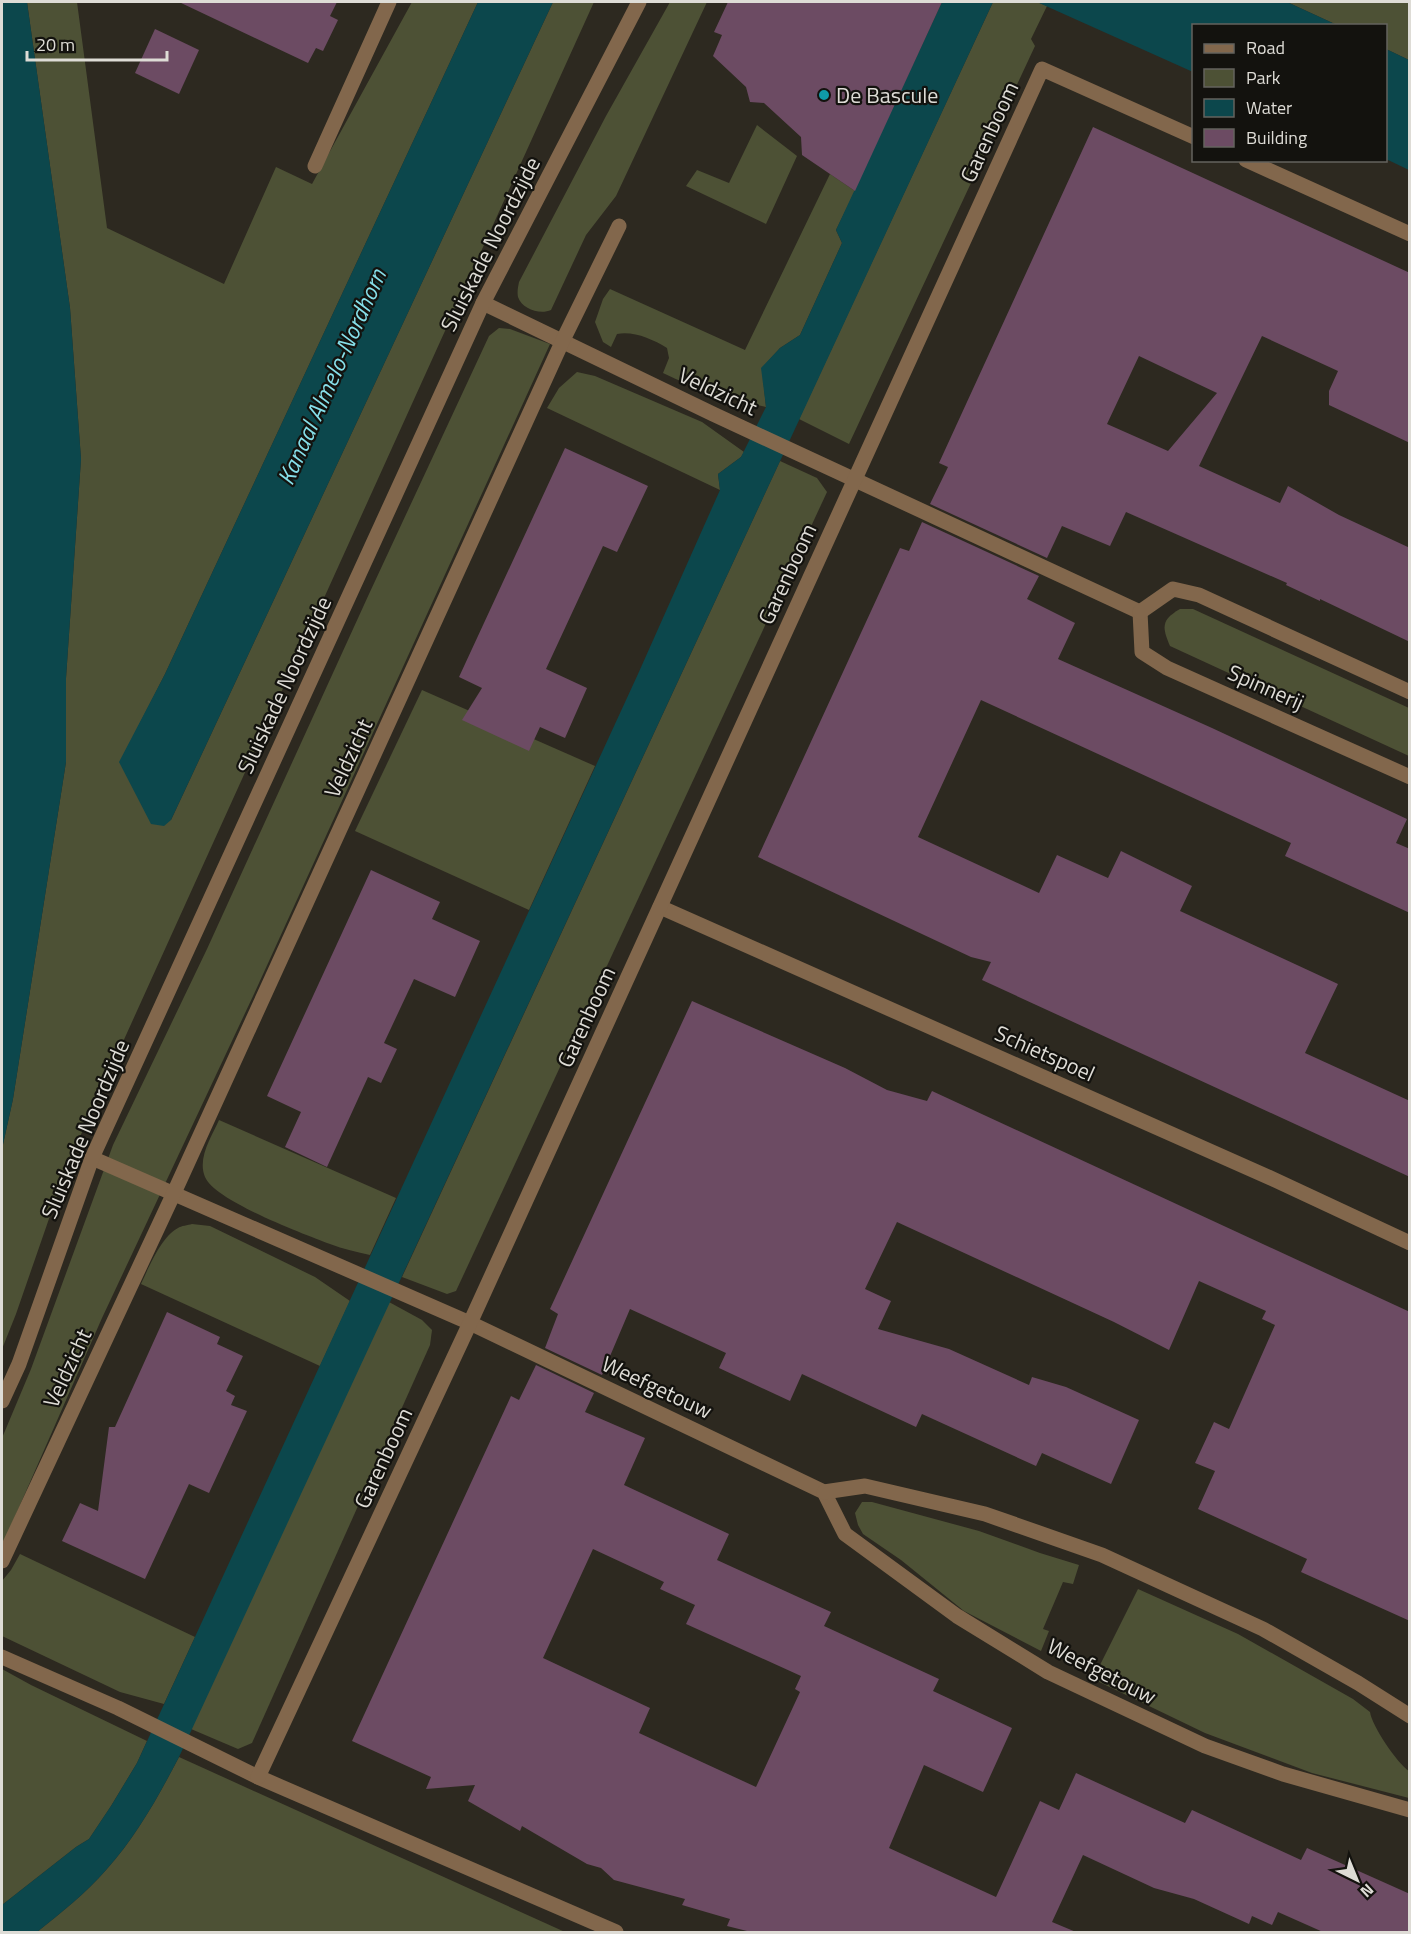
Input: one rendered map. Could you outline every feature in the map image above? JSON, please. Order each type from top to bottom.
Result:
[{"type":"street","points":[[315,165],[389,2]]},
{"type":"street","name":"Sluiskade Noordzijde","points":[[2,1401],[19,1364],[92,1158],[483,303],[639,2]]},
{"type":"street","name":"Garenboom","points":[[258,1777],[470,1323],[1042,69],[1192,136]]},
{"type":"street","points":[[1250,162],[1410,234]]},
{"type":"street","name":"Veldzicht","points":[[2,1561],[173,1195],[563,340],[619,226]]},
{"type":"street","name":"Veldzicht","points":[[483,303],[713,414],[856,479]]},
{"type":"street","points":[[856,479],[1140,612],[1173,589],[1198,595],[1410,692]]},
{"type":"street","name":"Spinnerij","points":[[1140,612],[1142,652],[1167,668],[1410,777]]},
{"type":"street","name":"Schietspoel","points":[[660,907],[1275,1180],[1410,1243]]},
{"type":"street","points":[[92,1158],[470,1323]]},
{"type":"street","name":"Weefgetouw","points":[[470,1323],[824,1492],[845,1534],[957,1616],[1048,1672],[1204,1746],[1282,1774],[1410,1810]]},
{"type":"street","points":[[824,1492],[864,1486],[985,1514],[1102,1555],[1263,1629],[1358,1683],[1410,1716]]},
{"type":"street","points":[[2,1658],[118,1708],[258,1777],[616,1932]]},
{"type":"green space","points":[[27,2],[77,2],[107,228],[224,284],[276,167],[312,184],[412,2],[478,2],[165,674],[120,762],[171,820],[553,2],[594,2],[69,1161],[2,1349],[2,1149],[13,1099],[66,762],[66,678],[81,459],[70,308]]},
{"type":"green space","points":[[670,2],[707,2],[616,196],[586,235],[551,310],[542,312],[527,308],[518,297],[519,282],[606,116]]},
{"type":"green space","points":[[993,2],[1037,2],[1047,6],[1031,39],[1035,46],[849,444],[799,419]]},
{"type":"green space","points":[[1287,2],[1409,2],[1409,60],[1387,49],[1387,24],[1335,24]]},
{"type":"green space","points":[[757,125],[797,156],[766,224],[686,186],[697,170],[729,183]]},
{"type":"green space","points":[[830,174],[855,191],[836,230],[842,243],[800,335],[780,348],[762,368],[766,407],[713,393],[663,373],[669,358],[667,348],[649,339],[623,333],[617,334],[611,347],[603,342],[595,322],[603,299],[610,289],[745,350]]},
{"type":"green space","points":[[499,328],[510,329],[550,344],[254,994],[102,1318],[2,1546],[2,1438],[31,1369],[113,1145],[207,949],[489,336]]},
{"type":"green space","points":[[577,372],[595,376],[702,422],[744,452],[741,457],[718,474],[720,490],[547,408],[559,388]]},
{"type":"green space","points":[[780,461],[817,478],[827,492],[456,1291],[447,1294],[402,1277]]},
{"type":"green space","points":[[1180,609],[1193,609],[1409,708],[1409,756],[1170,646],[1165,624],[1169,617]]},
{"type":"green space","points":[[422,690],[595,766],[529,910],[355,831]]},
{"type":"green space","points":[[219,1120],[396,1198],[370,1255],[335,1246],[282,1225],[242,1206],[212,1186],[205,1177],[203,1162],[206,1147]]},
{"type":"green space","points":[[192,1224],[210,1226],[315,1277],[350,1301],[320,1366],[141,1284],[166,1238],[178,1228]]},
{"type":"green space","points":[[389,1302],[422,1320],[432,1330],[430,1345],[252,1743],[238,1749],[191,1729]]},
{"type":"green space","points":[[862,1502],[872,1502],[979,1531],[1079,1565],[1073,1584],[1063,1582],[1043,1629],[1049,1631],[1041,1651],[964,1611],[901,1560],[863,1534],[855,1513]]},
{"type":"green space","points":[[20,1554],[195,1637],[164,1704],[120,1692],[2,1636],[2,1581]]},
{"type":"green space","points":[[1138,1589],[1238,1634],[1353,1699],[1370,1712],[1386,1744],[1409,1771],[1409,1798],[1312,1773],[1205,1733],[1093,1679]]},
{"type":"green space","points":[[2,1669],[147,1741],[137,1763],[89,1839],[2,1905]]},
{"type":"green space","points":[[179,1757],[565,1932],[37,1932],[82,1895],[117,1857],[146,1816]]},
{"type":"water","points":[[2,2],[27,2],[70,308],[81,459],[66,678],[66,762],[13,1099],[2,1149]]},
{"type":"water","name":"Kanaal Almelo-Nordhorn","points":[[478,2],[553,2],[171,820],[164,826],[151,824],[119,762],[165,674]]},
{"type":"water","points":[[942,2],[993,2],[179,1757],[137,1830],[90,1887],[37,1932],[2,1932],[2,1905],[89,1839],[137,1763],[638,674],[720,490],[718,474],[741,457],[766,407],[761,368],[780,348],[800,335],[842,243],[836,230]]},
{"type":"water","points":[[1037,2],[1287,2],[1335,24],[1192,24],[1192,72]]},
{"type":"water","points":[[1387,49],[1409,60],[1409,170],[1387,159]]},
{"type":"building","points":[[179,2],[337,2],[330,16],[338,20],[323,51],[316,48],[308,63]]},
{"type":"building","name":"De Bascule","points":[[728,2],[942,2],[855,191],[802,155],[801,137],[764,103],[750,102],[746,87],[713,56],[722,35],[714,32]]},
{"type":"building","points":[[155,29],[199,50],[179,94],[135,73]]},
{"type":"building","points":[[1093,127],[1410,273],[1410,443],[1329,405],[1329,391],[1338,371],[1262,336],[1199,466],[1280,503],[1288,486],[1339,515],[1410,548],[1410,642],[1286,585],[1287,583],[1126,512],[1110,546],[1062,526],[1047,558],[930,504],[948,467],[939,463]],"holes":[[[1139,356],[1217,393],[1168,451],[1107,424]]]},
{"type":"building","points":[[565,448],[648,486],[617,552],[603,546],[546,669],[587,688],[565,738],[540,727],[529,751],[462,720],[482,688],[459,677]]},
{"type":"building","points":[[922,522],[1039,576],[1027,599],[1075,623],[1058,659],[1407,819],[1396,843],[1410,849],[1410,913],[1285,856],[1291,843],[981,700],[918,837],[1039,893],[1057,855],[1108,878],[1121,851],[1192,886],[1180,911],[1338,984],[1305,1053],[1410,1101],[1410,1177],[982,980],[991,962],[971,957],[758,857],[900,548],[909,551]]},
{"type":"building","points":[[371,870],[440,902],[432,919],[480,941],[455,997],[414,979],[384,1043],[397,1049],[381,1083],[368,1077],[327,1167],[285,1147],[301,1112],[267,1096]]},
{"type":"building","points":[[692,1001],[845,1068],[887,1090],[927,1101],[932,1091],[1410,1312],[1410,1621],[1301,1572],[1307,1559],[1198,1509],[1215,1471],[1195,1463],[1214,1422],[1229,1429],[1275,1325],[1262,1319],[1266,1311],[1199,1281],[1169,1350],[1114,1322],[897,1222],[865,1289],[891,1301],[878,1329],[949,1349],[1029,1385],[1032,1377],[1066,1387],[1139,1420],[1111,1484],[1042,1453],[1036,1466],[922,1414],[916,1427],[802,1374],[790,1401],[719,1368],[726,1353],[630,1309],[602,1375],[545,1348],[558,1314],[550,1309]]},
{"type":"building","points":[[167,1312],[220,1337],[217,1344],[243,1356],[226,1391],[235,1396],[231,1405],[247,1411],[209,1493],[189,1484],[145,1579],[62,1541],[80,1503],[98,1511],[109,1427],[115,1427]]},
{"type":"building","points":[[536,1365],[594,1393],[585,1412],[645,1438],[624,1485],[729,1534],[717,1560],[831,1612],[824,1626],[939,1679],[933,1691],[1012,1728],[983,1792],[924,1765],[889,1848],[996,1897],[1040,1801],[1059,1810],[1076,1773],[1185,1823],[1192,1810],[1301,1860],[1307,1848],[1410,1894],[1410,1932],[1323,1932],[1278,1912],[1272,1925],[1252,1916],[1249,1924],[1194,1899],[1154,1888],[1083,1855],[1052,1922],[1076,1932],[751,1932],[727,1926],[730,1919],[682,1905],[685,1899],[614,1880],[601,1868],[587,1864],[522,1826],[520,1831],[468,1801],[475,1785],[426,1789],[431,1777],[352,1741],[511,1396],[519,1400]],"holes":[[[593,1549],[664,1582],[660,1589],[695,1605],[686,1624],[801,1676],[795,1689],[800,1692],[756,1787],[639,1733],[650,1708],[543,1658]]]},
{"type":"place","name":"De Bascule","points":[[824,95]]}]
